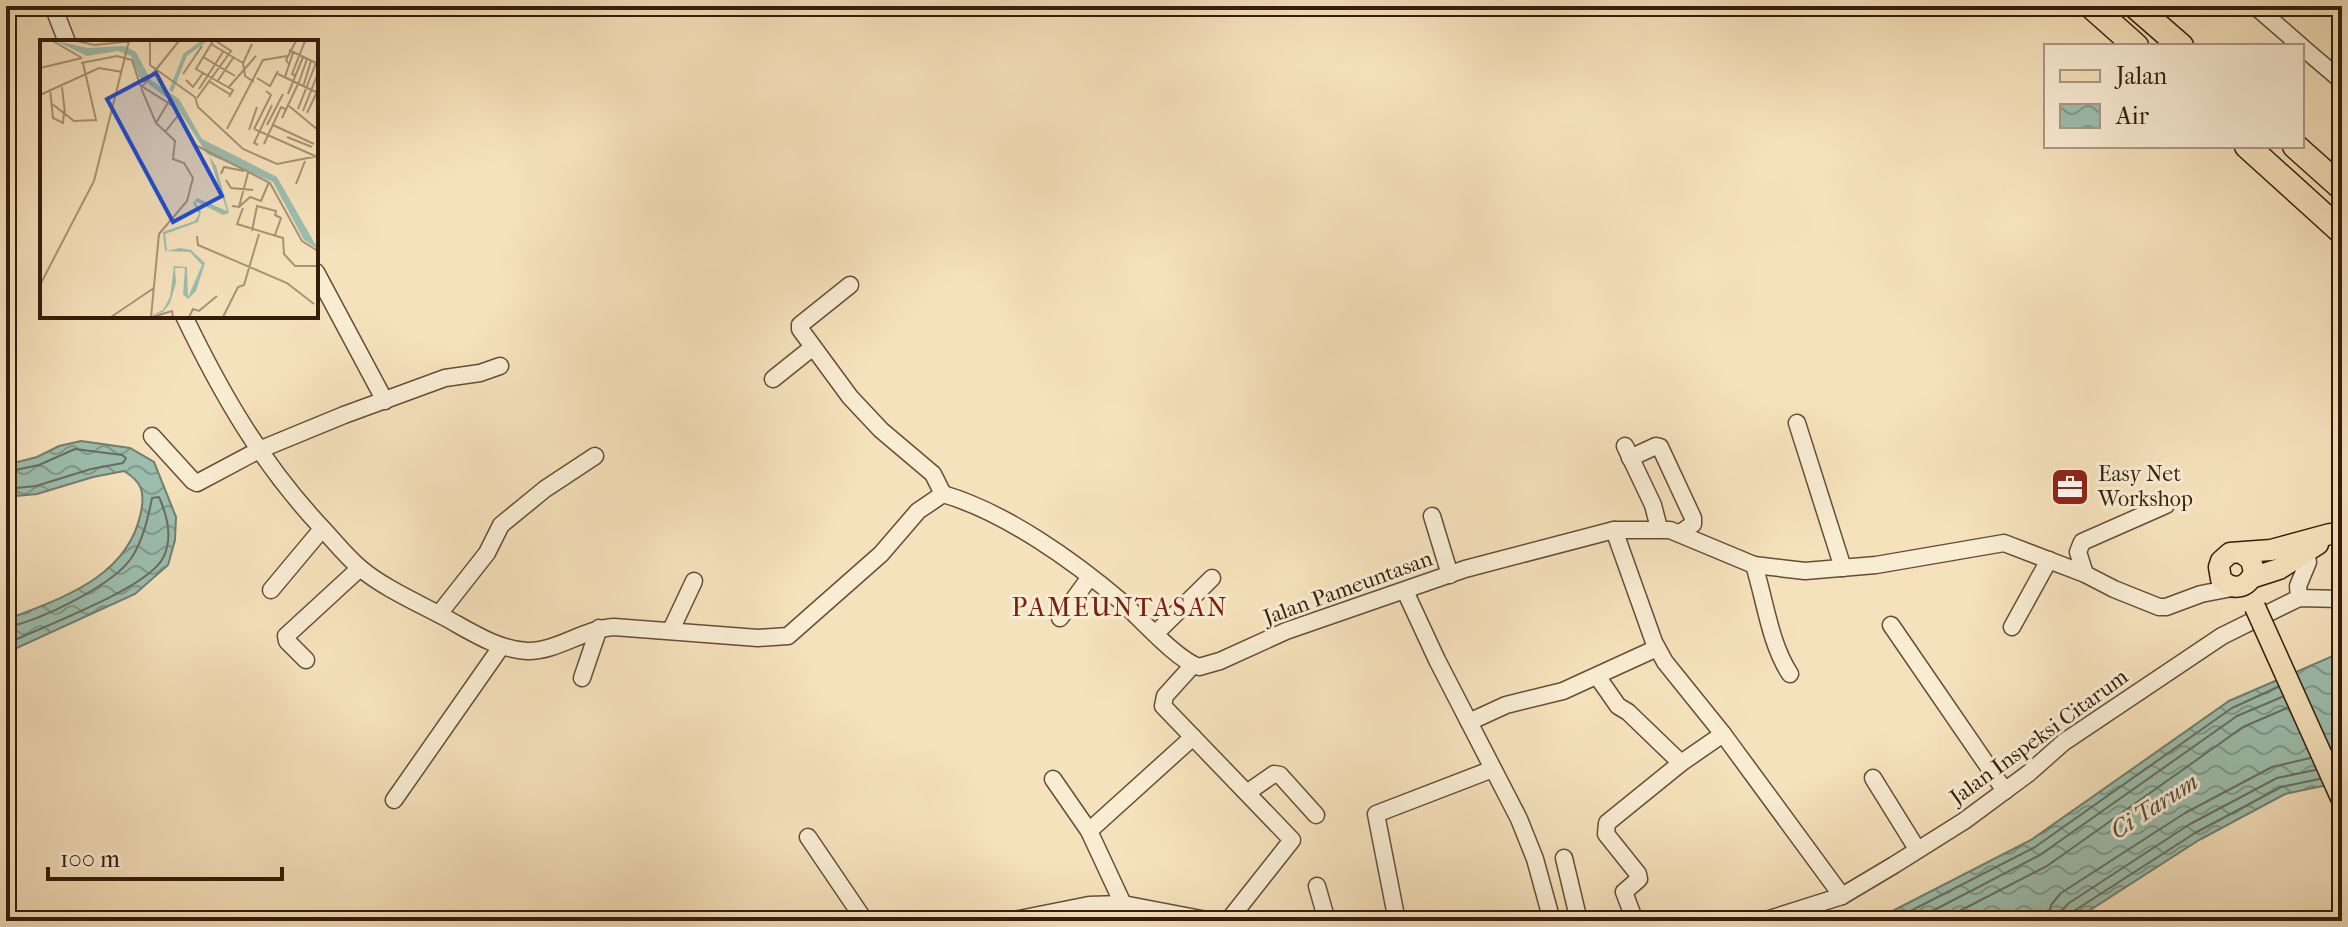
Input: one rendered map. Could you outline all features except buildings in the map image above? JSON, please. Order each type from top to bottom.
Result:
[{"type":"highway","points":[[2091,6],[2134,44]]},
{"type":"highway","points":[[2135,6],[2179,44]]},
{"type":"highway","points":[[2249,148],[2342,232]]},
{"type":"highway","points":[[2297,148],[2342,188]]},
{"type":"main road","points":[[2306,548],[2230,553],[2219,567],[2221,579],[2247,589],[2336,530]]},
{"type":"main road","points":[[2242,553],[2254,566],[2247,589],[2342,800]]},
{"type":"street","points":[[53,6],[66,40]]},
{"type":"street","points":[[2255,6],[2300,44]]},
{"type":"street","points":[[2304,48],[2342,81]]},
{"type":"street","points":[[318,276],[385,401]]},
{"type":"street","points":[[850,285],[800,325],[850,397],[881,430],[933,474],[943,494],[977,505],[1061,554],[1193,665],[1165,696],[1163,706],[1292,840],[1228,921]]},
{"type":"street","points":[[185,318],[207,366],[259,450],[322,529],[360,568],[501,647],[529,651],[551,647],[599,628],[671,630],[758,638],[788,636],[872,563],[918,511],[943,494]]},
{"type":"street","points":[[773,379],[813,347]]},
{"type":"street","points":[[152,436],[197,483],[259,450],[385,401],[445,378],[480,373],[500,366]]},
{"type":"street","points":[[1797,423],[1843,568]]},
{"type":"street","points":[[1659,528],[1653,505],[1628,452],[1660,447],[1693,518],[1693,524],[1680,533]]},
{"type":"street","points":[[439,614],[487,553],[501,525],[545,489],[595,456]]},
{"type":"street","points":[[2085,574],[2078,552],[2082,542],[2166,505]]},
{"type":"street","points":[[1432,516],[1450,575]]},
{"type":"street","name":"Jalan Pameuntasan","points":[[1193,665],[1199,667],[1220,661],[1286,631],[1450,575],[1614,530],[1659,528],[1680,533],[1754,565],[1805,571],[1947,554],[2004,543],[2159,607],[2201,594],[2247,589]]},
{"type":"street","points":[[271,590],[322,529]]},
{"type":"street","points":[[1614,530],[1657,648],[1842,896]]},
{"type":"street","points":[[2299,598],[2298,586],[2306,569],[2306,548]]},
{"type":"street","points":[[2012,627],[2049,560]]},
{"type":"street","points":[[1754,565],[1775,642],[1790,674]]},
{"type":"street","points":[[2201,594],[2219,567]]},
{"type":"street","points":[[306,660],[287,641],[286,636],[360,568]]},
{"type":"street","points":[[1060,618],[1090,577]]},
{"type":"street","points":[[1156,633],[1212,578]]},
{"type":"street","points":[[671,630],[694,581]]},
{"type":"street","points":[[1405,591],[1519,819],[1535,859],[1552,921]]},
{"type":"street","name":"Jalan Inspeksi Citarum","points":[[1763,921],[1842,896],[1964,821],[2064,742],[2222,636],[2299,598],[2342,599]]},
{"type":"street","points":[[1891,625],[2005,791]]},
{"type":"street","points":[[582,678],[599,628]]},
{"type":"street","points":[[394,800],[501,647]]},
{"type":"street","points":[[1469,722],[1502,707],[1549,696],[1657,648]]},
{"type":"street","points":[[1597,676],[1618,706],[1681,763]]},
{"type":"street","points":[[1635,921],[1624,892],[1639,879],[1638,874],[1606,834],[1607,823],[1681,763],[1723,734]]},
{"type":"street","points":[[1089,831],[1193,737]]},
{"type":"street","points":[[1397,921],[1376,814],[1456,786],[1493,769]]},
{"type":"street","points":[[1248,792],[1274,774],[1280,775],[1316,815]]},
{"type":"street","points":[[1873,778],[1917,849]]},
{"type":"street","points":[[1053,779],[1089,831],[1123,904]]},
{"type":"street","points":[[808,837],[865,921]]},
{"type":"street","points":[[1564,858],[1579,921]]},
{"type":"street","points":[[1317,886],[1327,921]]},
{"type":"street","points":[[1009,921],[1089,905],[1123,904],[1212,921]]},
{"type":"water","points":[[81,441],[130,448],[154,462],[176,517],[175,540],[168,565],[135,594],[6,653],[6,620],[69,594],[89,582],[122,554],[134,535],[143,499],[135,479],[124,471],[37,494],[6,497],[6,465]]},
{"type":"water","name":"Ci Tarum","points":[[2342,652],[2342,782],[2285,794],[2199,840],[2073,921],[1873,921],[2031,840],[2229,701]]},
{"type":"place","name":"Easy Net Workshop","points":[[2070,487]]},
{"type":"district","name":"PAMEUNTASAN","points":[[1120,607]]}]
